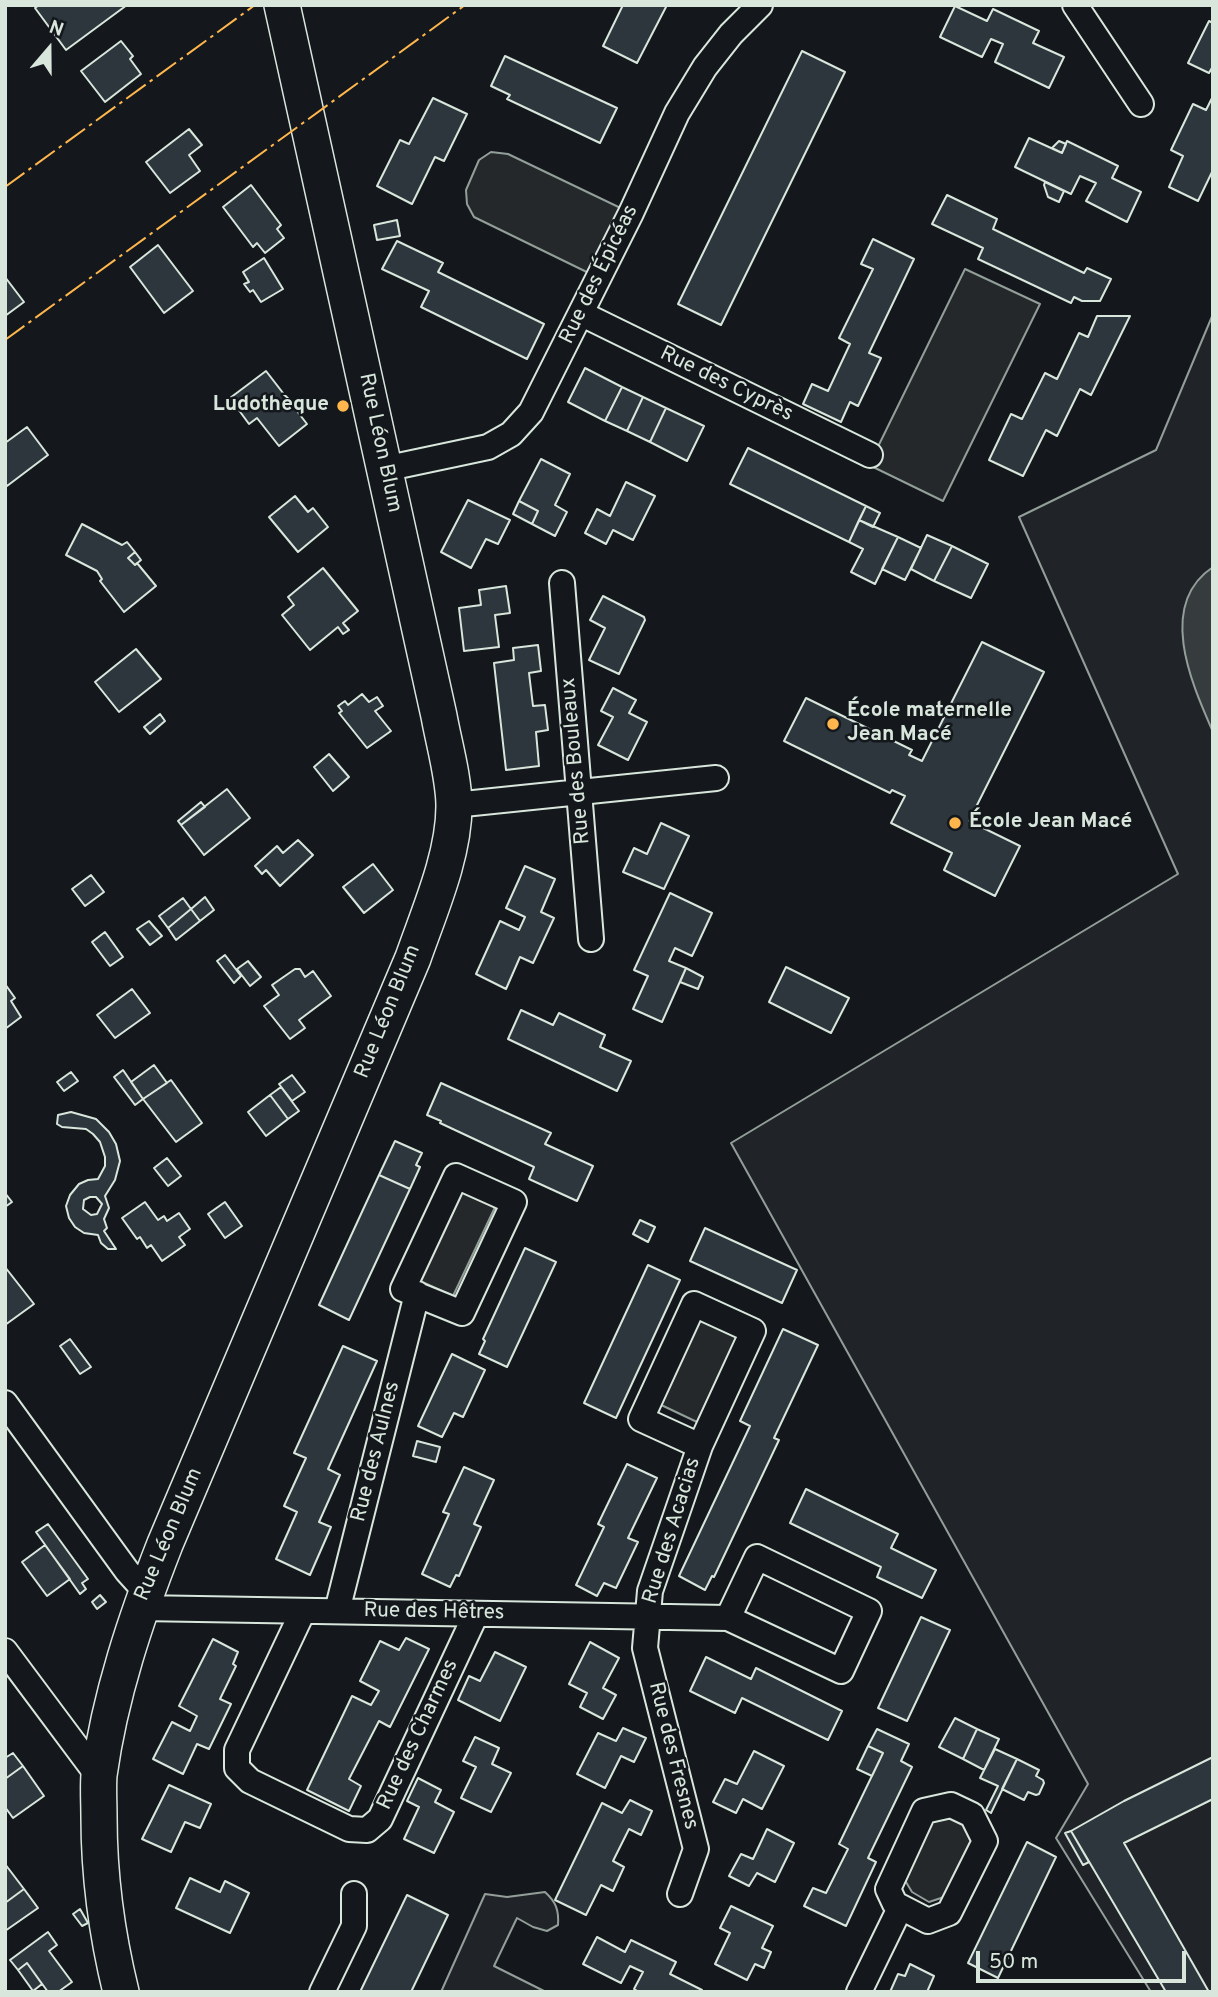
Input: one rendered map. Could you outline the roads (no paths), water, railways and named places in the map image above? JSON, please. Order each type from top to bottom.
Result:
[{"type":"main road","name":"Rue Léon Blum","points":[[121,1992],[105,1910],[99,1844],[99,1777],[113,1705],[143,1600],[413,958],[439,882],[454,805],[439,716],[282,5]]},
{"type":"street","name":"Rue des Épicéas","points":[[384,469],[488,447],[511,434],[531,412],[582,314],[677,113],[705,67],[731,34],[760,5]]},
{"type":"street","points":[[1075,5],[1140,104]]},
{"type":"street","name":"Rue des Cyprès","points":[[582,314],[870,455]]},
{"type":"street","name":"Rue des Bouleaux","points":[[562,583],[591,939]]},
{"type":"street","points":[[454,805],[716,778]]},
{"type":"street","name":"Rue des Aulnes","points":[[456,1176],[514,1202],[462,1313],[417,1294],[403,1289],[456,1176]]},
{"type":"street","name":"Rue des Aulnes","points":[[337,1611],[417,1294]]},
{"type":"street","name":"Rue des Acacias","points":[[647,1616],[650,1591],[700,1446],[753,1331],[694,1304],[641,1419],[700,1446]]},
{"type":"street","points":[[5,1403],[127,1571],[143,1600]]},
{"type":"street","name":"Rue des Hêtres","points":[[143,1600],[303,1611],[728,1618],[841,1671],[869,1611],[757,1558],[728,1618]]},
{"type":"street","name":"Rue des Charmes","points":[[303,1611],[237,1750],[237,1768],[250,1782],[349,1829],[367,1830],[380,1819],[476,1614]]},
{"type":"street","name":"Rue des Fresnes","points":[[647,1616],[645,1648],[696,1849],[680,1894]]},
{"type":"street","points":[[5,1651],[99,1777]]},
{"type":"street","points":[[951,1805],[972,1815],[985,1841],[948,1913],[928,1921],[900,1908],[888,1889],[925,1811],[951,1805]]},
{"type":"street","points":[[322,1992],[354,1926],[354,1894]]},
{"type":"street","points":[[859,1992],[900,1908]]},
{"type":"place","name":"Ludothèque","points":[[343,406]]},
{"type":"place","name":"École maternelle Jean Macé","points":[[833,724]]},
{"type":"place","name":"École Jean Macé","points":[[955,823]]}]
